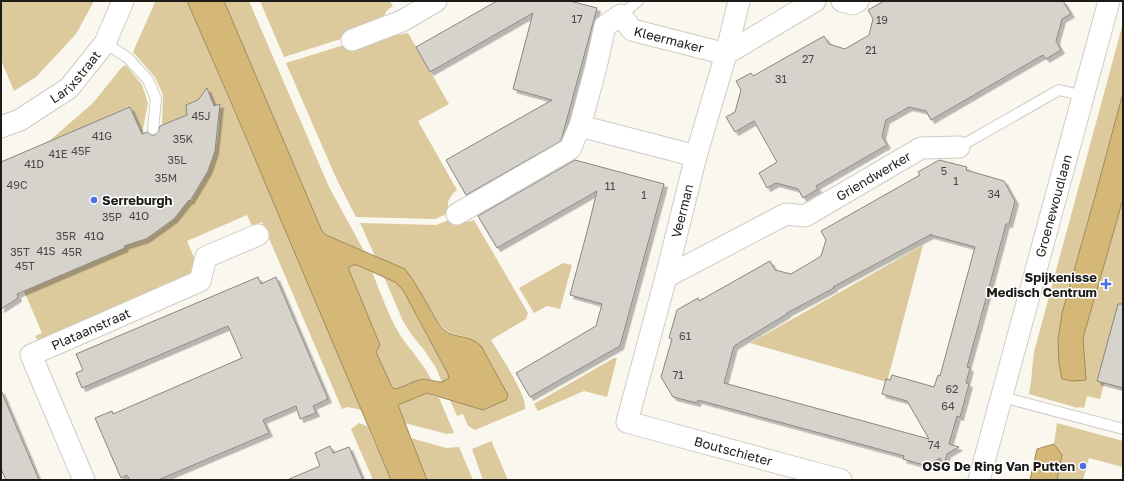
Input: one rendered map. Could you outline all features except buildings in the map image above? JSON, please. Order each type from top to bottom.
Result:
[{"type":"street","name":"Larixstraat","points":[[1,127],[20,120],[69,88],[105,43],[123,1]]},
{"type":"street","points":[[352,40],[402,21],[436,1]]},
{"type":"street","name":"Veerman","points":[[627,422],[666,277],[696,156],[726,54],[739,1]]},
{"type":"street","points":[[726,54],[815,1]]},
{"type":"street","name":"Groenewoudlaan","points":[[979,480],[1109,1]]},
{"type":"street","name":"Kleermaker","points":[[457,214],[570,149],[580,126],[596,67],[605,26],[618,8],[632,30],[726,54]]},
{"type":"street","points":[[580,126],[696,156]]},
{"type":"street","name":"Griendwerker","points":[[666,277],[786,214],[805,216],[921,148],[959,147]]},
{"type":"street","name":"Plataanstraat","points":[[84,480],[31,355],[200,281],[206,257],[258,235]]},
{"type":"street","name":"Boutschieter","points":[[627,422],[841,480]]},
{"type":"lane","points":[[618,8],[638,1]]},
{"type":"lane","points":[[105,43],[128,58],[148,80],[156,99],[153,129]]},
{"type":"lane","name":"Griendwerker","points":[[959,147],[1059,90],[1084,96]]},
{"type":"lane","points":[[1002,397],[1123,429]]},
{"type":"shaded area","points":[[1,1],[94,1],[76,34],[36,77],[14,91],[1,60]]},
{"type":"shaded area","points":[[155,1],[187,1],[362,410],[348,407],[342,409],[262,222],[252,226],[247,215],[187,241],[196,262],[190,279],[39,343],[35,336],[42,333],[24,291],[125,247],[123,244],[146,239],[161,229],[174,219],[187,199],[191,201],[209,167],[218,131],[218,105],[214,106],[207,89],[198,100],[186,105],[187,115],[162,125],[163,95],[155,77],[133,52]]},
{"type":"shaded area","points":[[187,1],[224,1],[322,231],[326,235],[405,269],[442,328],[448,333],[467,338],[481,346],[508,395],[506,400],[483,410],[427,393],[398,405],[427,480],[391,480]],"holes":[[[357,265],[395,282],[403,290],[449,378],[442,382],[425,379],[419,380],[394,389],[376,352],[380,345],[349,270],[349,267]]]},
{"type":"shaded area","points":[[224,1],[249,1],[329,187],[364,251],[326,235],[322,231]]},
{"type":"shaded area","points":[[260,1],[390,1],[393,6],[385,14],[385,25],[284,57]]},
{"type":"shaded area","points":[[1123,23],[1123,93],[1062,313],[1085,363],[1083,338],[1123,199],[1123,315],[1100,399],[1087,396],[1084,408],[1078,408],[1029,394],[1034,352]]},
{"type":"shaded area","points":[[389,31],[398,35],[408,33],[449,104],[418,121],[457,190],[449,200],[449,213],[435,219],[356,217],[337,180],[286,63]]},
{"type":"shaded area","points":[[126,65],[142,85],[148,103],[142,134],[130,107],[48,142],[93,103],[122,67]]},
{"type":"shaded area","points":[[1123,93],[1123,199],[1083,338],[1086,380],[1073,381],[1062,379],[1059,364],[1058,340],[1062,313]]},
{"type":"shaded area","points":[[454,218],[464,222],[474,220],[528,313],[526,319],[491,340],[518,385],[525,403],[525,409],[475,430],[468,426],[463,414],[457,416],[450,400],[483,410],[466,337],[448,331],[438,323],[405,269],[375,256],[360,223],[436,225]]},
{"type":"shaded area","points":[[923,245],[887,382],[750,343]]},
{"type":"shaded area","points":[[563,263],[572,265],[560,309],[547,306],[534,313],[519,288]]},
{"type":"shaded area","points":[[357,265],[372,272],[388,312],[400,335],[425,368],[432,381],[421,380],[404,387],[394,389],[391,385],[376,352],[380,345],[349,270],[349,267]]},
{"type":"shaded area","points":[[384,277],[395,282],[403,290],[449,378],[442,382],[436,368],[425,351],[411,334],[403,321]]},
{"type":"shaded area","points":[[614,358],[617,358],[607,397],[584,391],[538,411],[534,404]]},
{"type":"shaded area","points":[[427,393],[439,398],[454,433],[447,434],[405,423],[398,405]]},
{"type":"shaded area","points":[[359,423],[367,426],[391,480],[373,480],[351,429]]},
{"type":"shaded area","points":[[1057,423],[1123,441],[1123,467],[1089,458],[1083,480],[1057,480],[1062,455],[1054,444]]},
{"type":"shaded area","points":[[411,438],[446,448],[459,447],[473,480],[427,480]]},
{"type":"shaded area","points":[[492,441],[508,480],[483,480],[472,449]]},
{"type":"shaded area","points":[[1054,444],[1062,455],[1057,480],[1030,480],[1037,449]]},
{"type":"place","name":"Serreburgh","points":[[94,200]]},
{"type":"place","name":"Spijkenisse Medisch Centrum","points":[[1106,284]]},
{"type":"place","name":"OSG De Ring Van Putten","points":[[1083,466]]}]
